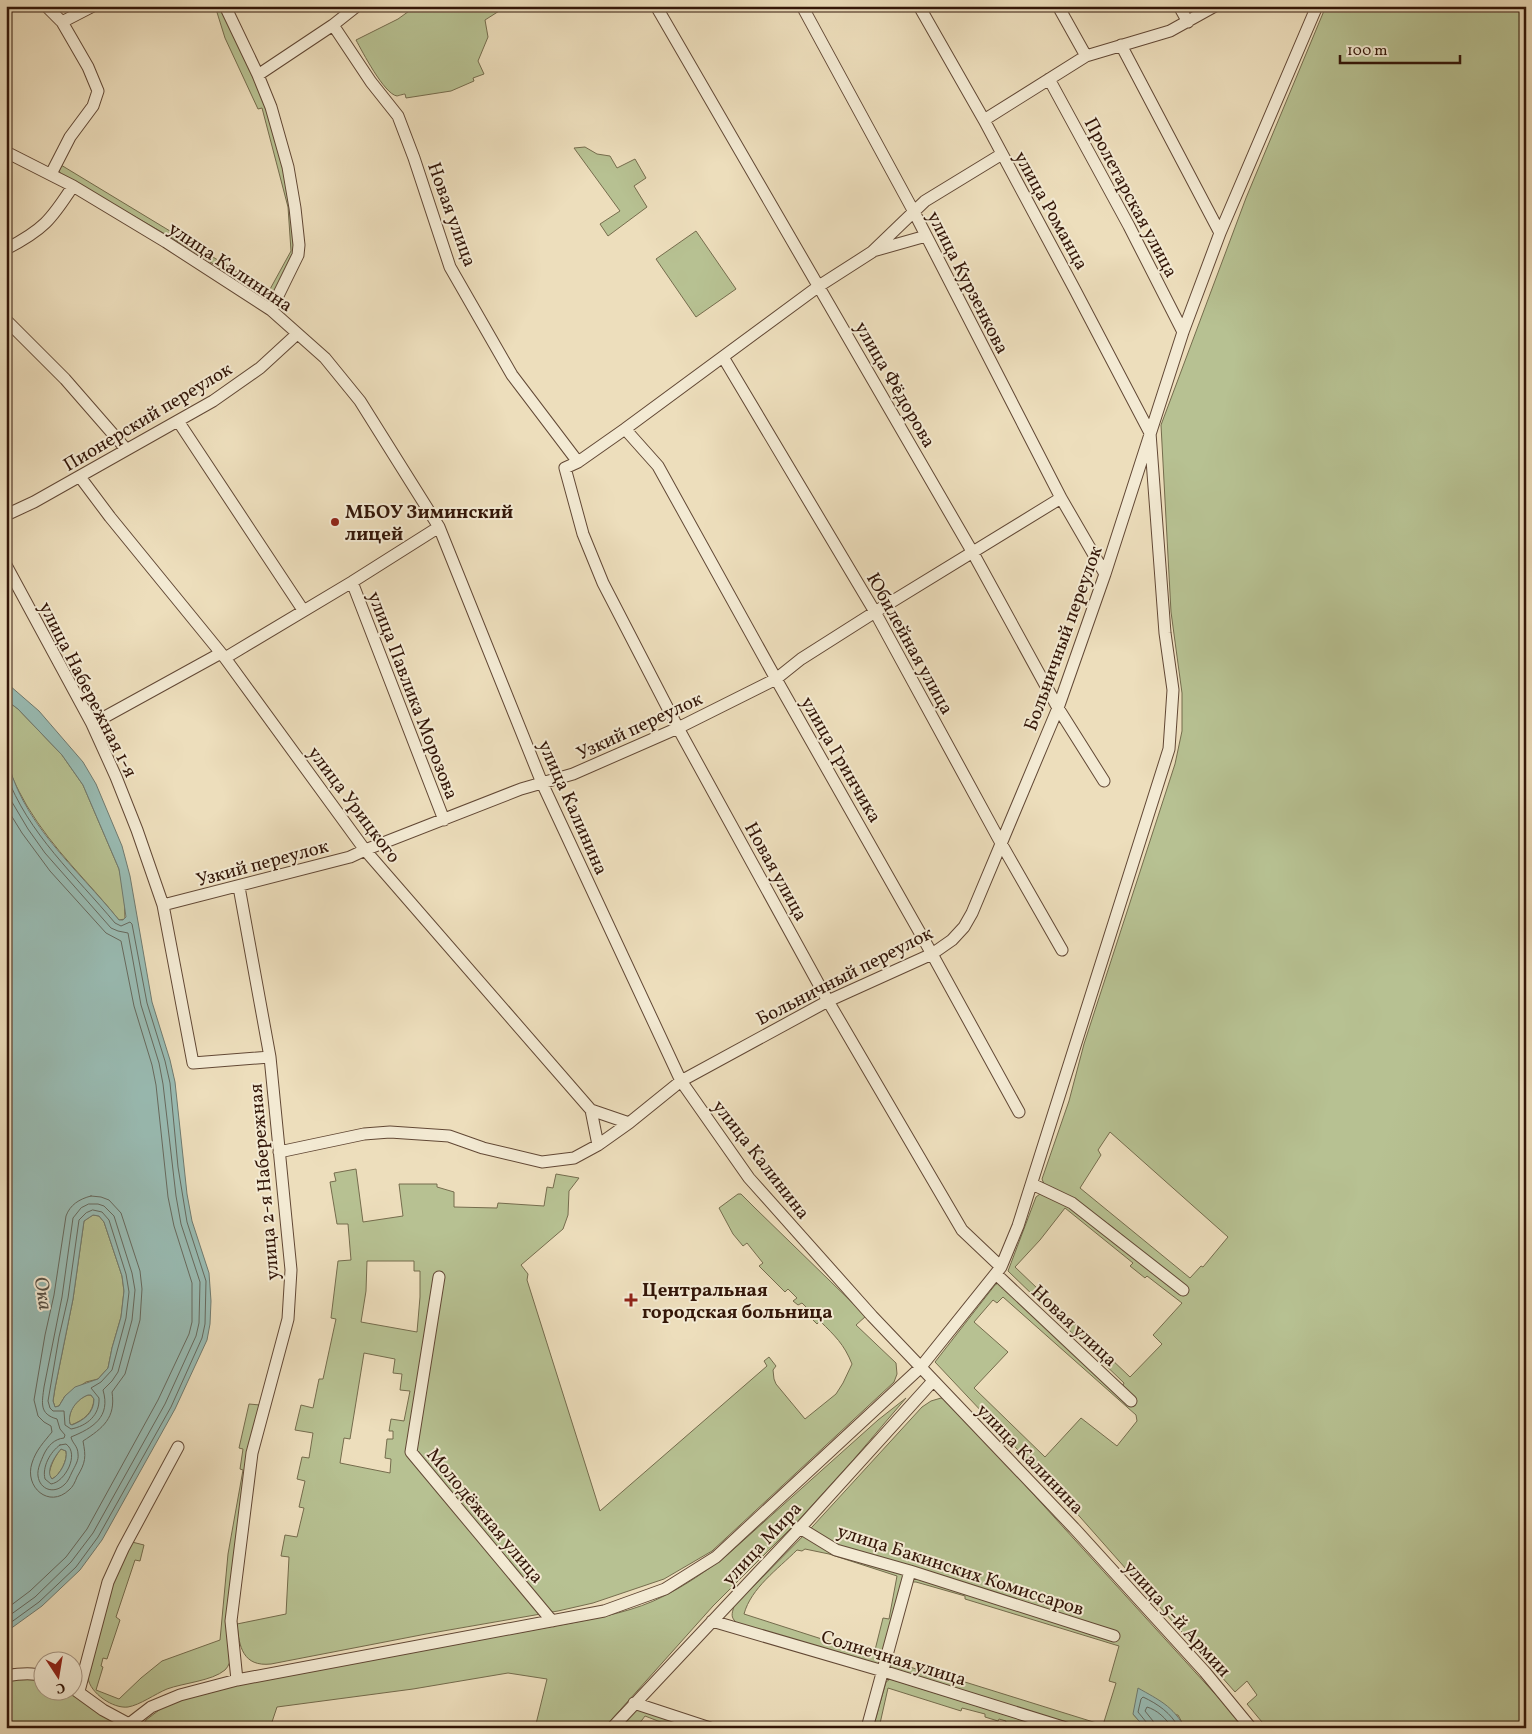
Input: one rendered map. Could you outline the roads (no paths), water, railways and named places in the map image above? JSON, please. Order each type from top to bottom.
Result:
[{"type":"street","points":[[46,6],[62,22],[88,67],[98,91],[93,106],[70,137],[51,174]]},
{"type":"street","points":[[62,22],[93,6]]},
{"type":"street","points":[[225,6],[271,107],[288,167],[298,222],[298,256],[271,310]]},
{"type":"street","points":[[258,75],[357,6]]},
{"type":"street","name":"улица Фёдорова","points":[[656,6],[973,553],[1058,708],[1104,781]]},
{"type":"street","name":"улица Курзенкова","points":[[802,6],[914,212],[1060,498],[1105,574]]},
{"type":"street","name":"улица Романца","points":[[919,6],[984,120],[1076,290],[1150,434]]},
{"type":"street","points":[[1058,6],[1086,56]]},
{"type":"street","points":[[1179,6],[1188,22]]},
{"type":"street","points":[[984,120],[1086,56],[1170,31],[1215,6]]},
{"type":"street","name":"Больничный переулок","points":[[279,1152],[364,1134],[390,1132],[449,1136],[483,1148],[542,1162],[574,1158],[598,1145],[681,1081],[828,1001],[932,954],[952,940],[964,927],[1002,845],[1058,708],[1105,574],[1183,332],[1220,233],[1317,6]]},
{"type":"street","name":"Новая улица","points":[[332,25],[371,82],[398,116],[450,267],[512,375],[578,462],[565,468],[583,534],[603,583],[678,728],[828,1001],[962,1230],[998,1271],[1131,1401]]},
{"type":"street","points":[[1121,45],[1220,233]]},
{"type":"street","name":"Пролетарская улица","points":[[1049,79],[1129,226],[1183,332]]},
{"type":"street","name":"улица Калинина","points":[[6,152],[73,186],[166,242],[271,310],[325,358],[360,402],[439,527],[542,783],[681,1081],[749,1178],[868,1312],[1078,1533]]},
{"type":"street","points":[[578,462],[819,286],[872,252],[925,201],[1002,154]]},
{"type":"street","points":[[6,249],[41,228],[53,216],[73,186]]},
{"type":"street","points":[[872,252],[926,236]]},
{"type":"street","points":[[6,320],[65,378],[126,449]]},
{"type":"street","name":"Пионерский переулок","points":[[6,515],[80,477],[213,401],[260,368],[297,334]]},
{"type":"street","name":"Юбилейная улица","points":[[723,357],[875,612],[1002,845],[1062,950]]},
{"type":"street","points":[[178,420],[303,610]]},
{"type":"street","name":"улица Гринчика","points":[[625,429],[658,466],[1019,1112]]},
{"type":"street","points":[[82,1694],[129,1726],[151,1707],[180,1694],[237,1680],[604,1611],[665,1589],[716,1557],[920,1368],[998,1271],[1018,1226],[1168,749],[1173,690],[1165,633],[1150,434]]},
{"type":"street","name":"улица Урицкого","points":[[80,477],[222,655],[365,850],[591,1110]]},
{"type":"street","name":"Узкий переулок","points":[[163,905],[350,857],[521,789],[573,774],[678,728],[776,679],[801,659],[1060,498]]},
{"type":"street","points":[[92,724],[303,610],[352,582],[439,527]]},
{"type":"street","name":"улица Набережная 1-я","points":[[6,565],[92,724],[116,777],[163,905],[193,1063],[270,1057]]},
{"type":"street","name":"улица Павлика Морозова","points":[[352,582],[444,820]]},
{"type":"street","name":"улица 2-я Набережная","points":[[237,1680],[231,1621],[252,1453],[288,1319],[291,1270],[270,1057],[239,887]]},
{"type":"street","points":[[598,1145],[591,1110],[629,1122]]},
{"type":"street","points":[[1032,1184],[1072,1203],[1183,1290]]},
{"type":"street","name":"Молодёжная улица","points":[[439,1278],[411,1452],[552,1621]]},
{"type":"street","name":"улица Мира","points":[[612,1728],[800,1528],[934,1381]]},
{"type":"street","points":[[82,1670],[108,1582],[123,1549],[178,1447]]},
{"type":"street","name":"улица Бакинских Комиссаров","points":[[800,1528],[836,1550],[910,1571],[1114,1636]]},
{"type":"street","name":"улица 5-й Армии","points":[[1078,1533],[1205,1672],[1251,1728]]},
{"type":"street","points":[[867,1728],[910,1571]]},
{"type":"street","name":"Солнечная улица","points":[[712,1621],[883,1671],[1066,1728]]},
{"type":"street","points":[[6,1676],[32,1674]]},
{"type":"street","points":[[634,1703],[710,1728]]},
{"type":"water","name":"Ока","points":[[6,680],[9,685],[39,711],[83,762],[96,784],[122,846],[130,876],[152,1002],[175,1082],[187,1194],[192,1221],[209,1273],[211,1301],[207,1340],[175,1409],[102,1540],[80,1570],[42,1606],[6,1632],[6,753],[13,778],[23,801],[36,822],[68,863],[119,920],[123,920],[126,917],[119,869],[83,785],[62,755],[18,709],[10,703],[6,703]],"holes":[[[93,1215],[99,1216],[104,1222],[122,1276],[124,1291],[121,1317],[108,1368],[98,1379],[75,1387],[65,1396],[59,1406],[55,1407],[53,1401],[55,1388],[73,1299],[84,1221]],[[91,1395],[94,1399],[94,1404],[84,1418],[72,1425],[69,1419],[71,1411],[84,1397]],[[61,1449],[66,1451],[65,1463],[52,1479],[50,1468]]]},
{"type":"water","points":[[1138,1688],[1159,1700],[1176,1714],[1185,1728],[1145,1728],[1133,1714]]},
{"type":"place","name":"МБОУ Зиминский лицей","points":[[335,522]]},
{"type":"place","name":"Центральная городская больница","points":[[631,1300]]}]
